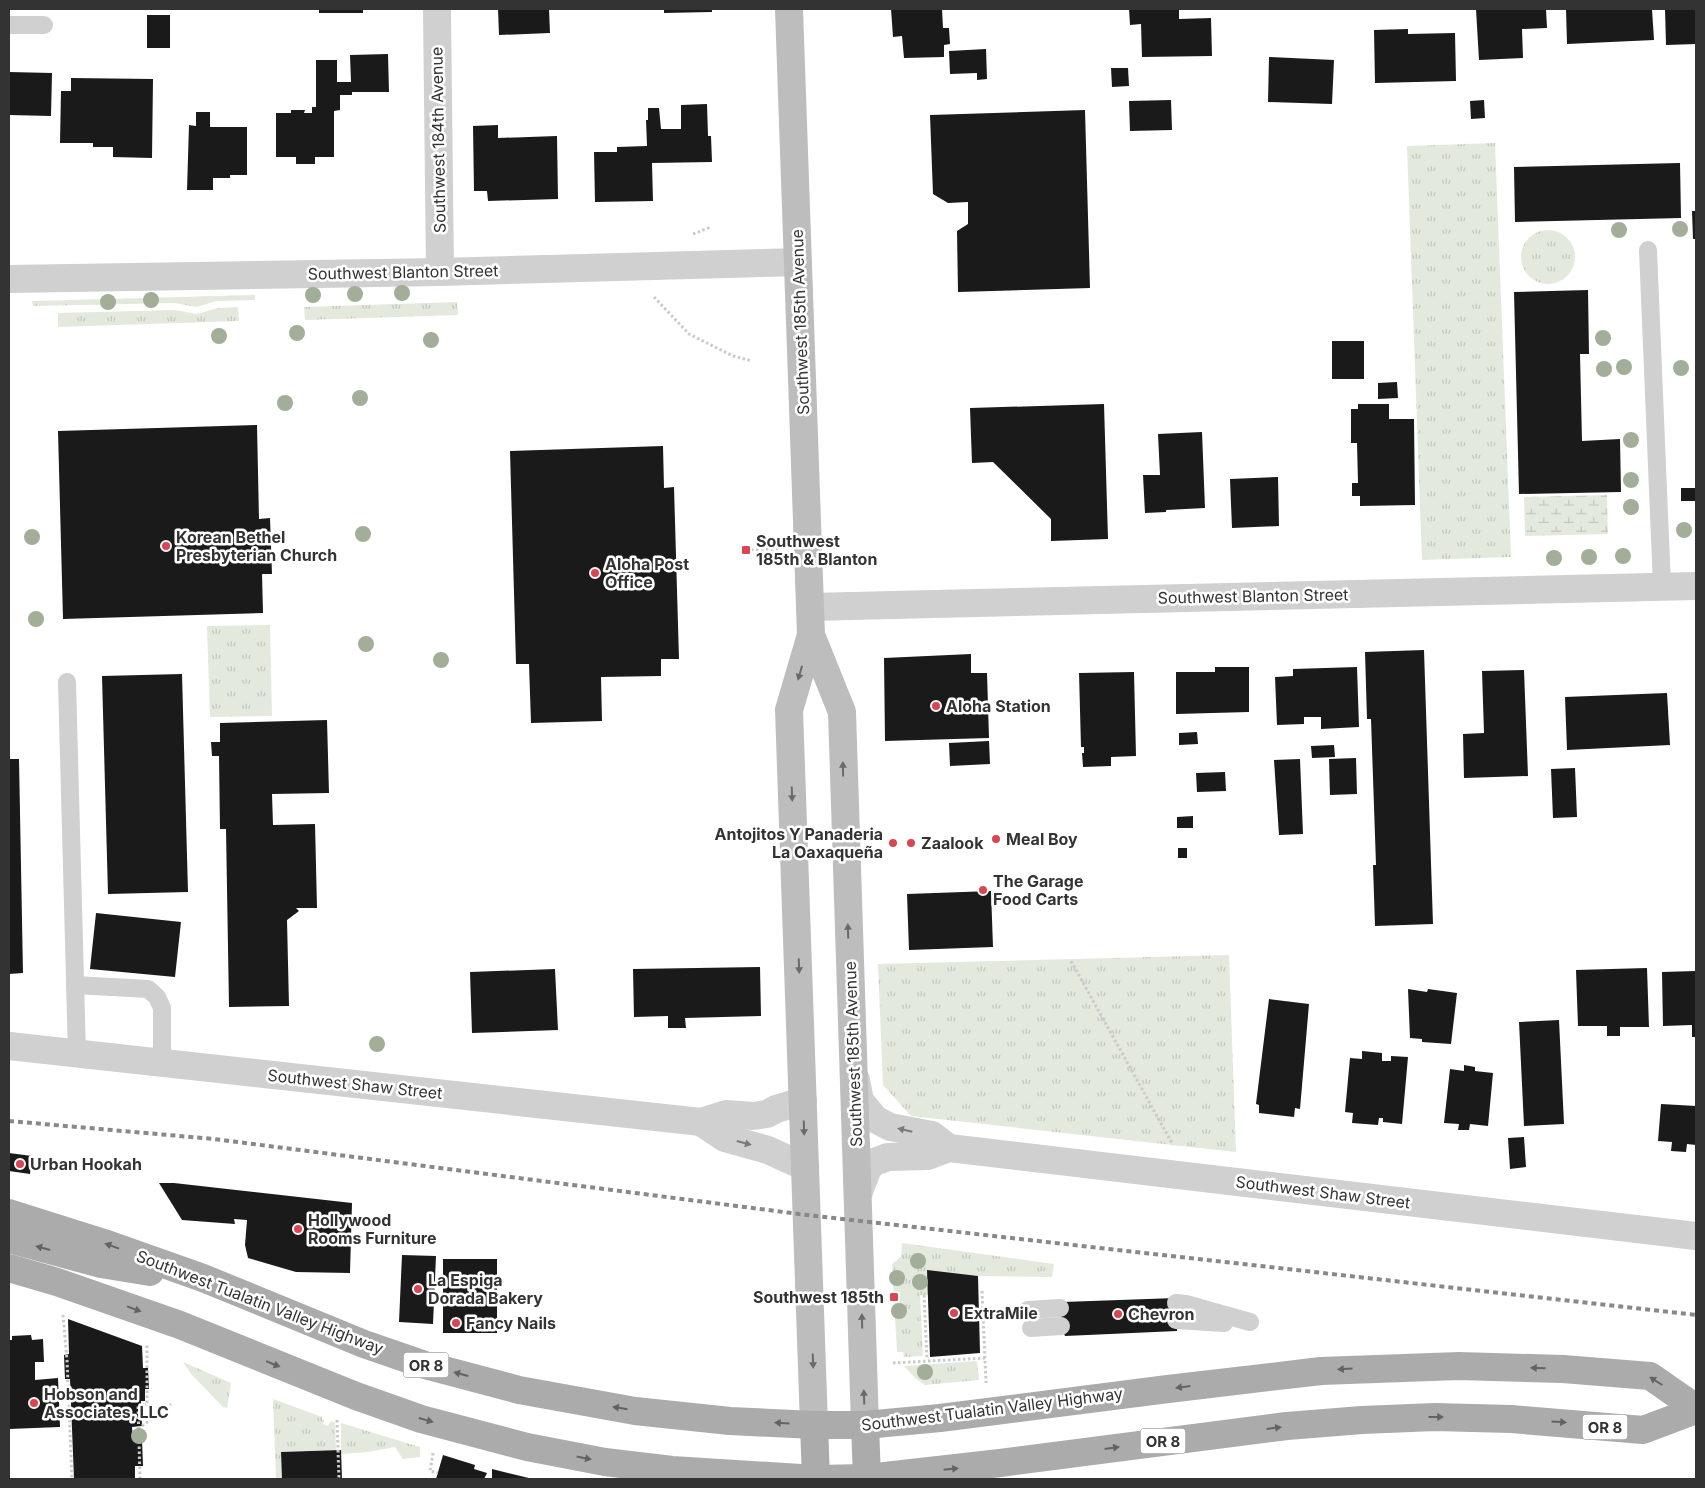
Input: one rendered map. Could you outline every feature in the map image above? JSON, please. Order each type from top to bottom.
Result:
[{"type":"main road","name":"Southwest 185th Avenue","points":[[789,9],[811,635],[790,710],[816,1479]]},
{"type":"main road","name":"Southwest 185th Avenue","points":[[811,635],[842,712],[867,1479]]},
{"type":"main road","name":"Southwest Tualatin Valley Highway","points":[[9,1214],[104,1243],[194,1275],[364,1344],[425,1365],[519,1390],[635,1411],[730,1421],[814,1425],[865,1425],[940,1418],[1329,1370],[1459,1366],[1563,1369],[1650,1376],[1696,1409]]},
{"type":"main road","points":[[9,1239],[101,1264],[146,1272],[194,1275]]},
{"type":"main road","name":"Southwest Tualatin Valley Highway","points":[[9,1268],[57,1282],[180,1325],[348,1393],[421,1419],[526,1447],[606,1462],[672,1470],[816,1479],[867,1479],[1296,1425],[1436,1417],[1511,1419],[1643,1430],[1696,1409]]},
{"type":"street","name":"Southwest 184th Avenue","points":[[437,9],[440,272]]},
{"type":"street","name":"Southwest Blanton Street","points":[[9,279],[440,272],[798,262]]},
{"type":"street","name":"Southwest Blanton Street","points":[[810,608],[1696,586]]},
{"type":"street","name":"Southwest Shaw Street","points":[[9,1046],[700,1122],[726,1114],[753,1116],[767,1114],[776,1109],[804,1101]]},
{"type":"street","name":"Southwest Shaw Street","points":[[853,1066],[860,1101],[875,1119],[890,1127],[932,1135],[949,1148]]},
{"type":"street","name":"Southwest Shaw Street","points":[[700,1122],[725,1138],[768,1150],[805,1167]]},
{"type":"street","name":"Southwest Shaw Street","points":[[858,1194],[868,1168],[874,1162],[888,1157],[928,1156],[949,1148],[1696,1236]]},
{"type":"lane","points":[[9,25],[44,25]]},
{"type":"lane","points":[[1648,250],[1662,586]]},
{"type":"lane","points":[[67,682],[77,1054]]},
{"type":"lane","points":[[75,985],[148,989],[157,997],[162,1008],[162,1063]]},
{"type":"lane","points":[[1028,1310],[1060,1308]]},
{"type":"lane","points":[[1176,1312],[1250,1322]]},
{"type":"lane","points":[[1031,1328],[1061,1326]]},
{"type":"path","points":[[654,296],[689,334],[733,356],[752,361]]},
{"type":"path","points":[[1071,961],[1190,1176]]},
{"type":"path","points":[[982,1291],[986,1384]]},
{"type":"path","points":[[924,1295],[927,1360]]},
{"type":"path","points":[[62,1313],[67,1360],[72,1479]]},
{"type":"path","points":[[140,1479],[138,1405],[147,1405],[147,1342]]},
{"type":"path","points":[[893,1363],[985,1358]]},
{"type":"path","points":[[138,1429],[171,1404]]},
{"type":"path","points":[[337,1418],[340,1479]]},
{"type":"path","points":[[434,1450],[430,1471],[438,1473]]},
{"type":"green space","points":[[1495,143],[1511,557],[1422,560],[1407,146]]},
{"type":"green space","points":[[1548,230],[1567,238],[1575,257],[1567,276],[1548,284],[1529,276],[1521,257],[1529,238]]},
{"type":"green space","points":[[255,295],[255,300],[216,301],[197,307],[174,303],[33,306],[32,301]]},
{"type":"green space","points":[[457,302],[458,315],[305,320],[304,307]]},
{"type":"green space","points":[[238,307],[239,321],[58,327],[58,313],[175,310],[197,314],[218,308]]},
{"type":"green space","points":[[1607,495],[1608,534],[1525,536],[1524,497]]},
{"type":"green space","points":[[270,625],[272,716],[210,717],[207,626]]},
{"type":"green space","points":[[1229,955],[1236,1152],[911,1116],[883,1085],[878,964]]},
{"type":"green space","points":[[902,1243],[1054,1264],[1052,1277],[978,1276],[928,1295],[920,1295],[923,1356],[904,1357],[903,1352],[897,1352],[892,1264],[901,1257]]},
{"type":"green space","points":[[977,1361],[979,1380],[925,1385],[915,1378],[904,1366]]},
{"type":"green space","points":[[183,1362],[231,1383],[227,1408],[223,1407],[192,1375]]},
{"type":"green space","points":[[273,1399],[322,1417],[324,1420],[323,1424],[328,1426],[331,1421],[334,1423],[335,1421],[336,1450],[281,1452],[282,1479],[276,1479]]},
{"type":"green space","points":[[341,1423],[420,1447],[420,1457],[403,1459],[395,1447],[341,1454]]},
{"type":"building","points":[[319,9],[363,9],[363,13],[319,13]]},
{"type":"building","points":[[498,9],[549,9],[550,33],[499,35]]},
{"type":"building","points":[[664,9],[712,9],[712,12],[664,13]]},
{"type":"building","points":[[891,9],[942,9],[943,28],[949,28],[950,44],[944,45],[944,57],[904,58],[902,36],[893,37]]},
{"type":"building","points":[[1129,9],[1179,9],[1179,19],[1211,18],[1212,56],[1142,57],[1141,24],[1130,25]]},
{"type":"building","points":[[1476,9],[1546,9],[1547,28],[1522,29],[1523,58],[1479,60]]},
{"type":"building","points":[[1566,9],[1652,9],[1654,40],[1567,44]]},
{"type":"building","points":[[1665,9],[1696,9],[1696,44],[1666,45]]},
{"type":"building","points":[[147,15],[170,15],[170,48],[147,48]]},
{"type":"building","points":[[1408,29],[1408,34],[1455,33],[1456,81],[1375,83],[1374,30]]},
{"type":"building","points":[[986,49],[987,79],[977,80],[977,73],[950,74],[949,51]]},
{"type":"building","points":[[388,54],[389,92],[352,92],[352,95],[340,95],[340,110],[334,111],[334,157],[315,157],[315,164],[296,164],[296,157],[276,157],[276,113],[291,113],[291,110],[305,110],[304,113],[312,113],[312,107],[316,107],[316,60],[337,60],[337,82],[351,82],[350,55]]},
{"type":"building","points":[[1269,57],[1334,60],[1332,104],[1268,102]]},
{"type":"building","points":[[1111,68],[1128,68],[1129,86],[1112,87]]},
{"type":"building","points":[[9,72],[52,73],[51,116],[9,115]]},
{"type":"building","points":[[71,78],[153,79],[152,158],[113,157],[113,147],[93,147],[93,143],[60,143],[61,91],[71,91]]},
{"type":"building","points":[[1171,100],[1172,130],[1130,131],[1129,101]]},
{"type":"building","points":[[1484,100],[1485,118],[1471,119],[1470,101]]},
{"type":"building","points":[[707,104],[708,136],[711,136],[712,162],[652,163],[653,201],[595,202],[594,152],[617,152],[617,147],[647,146],[646,120],[648,120],[648,108],[659,108],[661,129],[681,129],[681,105]]},
{"type":"building","points":[[1085,110],[1090,288],[958,292],[957,231],[968,224],[968,202],[948,203],[933,194],[930,115]]},
{"type":"building","points":[[196,112],[210,112],[210,127],[247,127],[247,175],[213,178],[213,190],[187,190],[189,125],[196,126]]},
{"type":"building","points":[[498,125],[498,138],[557,136],[558,199],[488,201],[487,191],[474,191],[473,126]]},
{"type":"building","points":[[1680,163],[1681,218],[1515,222],[1514,167]]},
{"type":"building","points":[[1692,211],[1696,211],[1696,239],[1693,239]]},
{"type":"building","points":[[1588,290],[1589,354],[1580,354],[1582,441],[1620,439],[1621,492],[1519,494],[1514,292]]},
{"type":"building","points":[[1332,341],[1364,341],[1364,379],[1332,379]]},
{"type":"building","points":[[1397,382],[1398,398],[1378,399],[1378,383]]},
{"type":"building","points":[[1104,404],[1108,539],[1051,541],[1051,519],[993,462],[972,463],[970,408]]},
{"type":"building","points":[[1358,404],[1389,404],[1389,419],[1414,419],[1415,505],[1360,506],[1360,496],[1352,496],[1352,483],[1358,483],[1357,443],[1351,443],[1351,409],[1358,409]]},
{"type":"building","name":"Korean Bethel Presbyterian Church","points":[[257,425],[259,519],[270,518],[272,574],[262,574],[263,613],[63,619],[58,431]]},
{"type":"building","points":[[1202,432],[1205,508],[1145,513],[1143,475],[1160,475],[1158,434]]},
{"type":"building","name":"Aloha Post Office","points":[[663,446],[664,488],[674,487],[679,659],[661,659],[661,676],[601,677],[602,721],[531,723],[529,664],[516,664],[510,451]]},
{"type":"building","points":[[1278,477],[1279,526],[1232,528],[1230,479]]},
{"type":"building","points":[[1681,488],[1695,488],[1695,501],[1681,501]]},
{"type":"building","points":[[1424,650],[1433,924],[1375,926],[1373,865],[1376,865],[1371,719],[1367,719],[1365,652]]},
{"type":"building","name":"Aloha Station","points":[[971,654],[971,673],[987,673],[989,738],[885,741],[884,658]]},
{"type":"building","points":[[1215,667],[1249,667],[1249,712],[1176,714],[1176,672],[1215,672]]},
{"type":"building","points":[[1357,667],[1359,727],[1321,729],[1321,717],[1304,717],[1304,724],[1277,725],[1275,677],[1293,676],[1293,669]]},
{"type":"building","points":[[1524,670],[1528,776],[1464,778],[1463,734],[1484,733],[1482,671]]},
{"type":"building","points":[[1134,672],[1136,756],[1111,757],[1111,766],[1083,767],[1082,753],[1084,753],[1084,747],[1081,747],[1079,673]]},
{"type":"building","points":[[182,674],[188,892],[108,894],[102,676]]},
{"type":"building","points":[[1667,693],[1670,745],[1567,750],[1565,697]]},
{"type":"building","points":[[327,720],[329,793],[272,794],[273,825],[315,824],[317,908],[296,908],[299,911],[287,920],[289,1006],[229,1007],[226,829],[220,829],[219,756],[212,756],[211,742],[220,742],[220,723]]},
{"type":"building","points":[[1197,732],[1198,744],[1179,745],[1179,733]]},
{"type":"building","points":[[989,741],[990,764],[950,766],[949,743]]},
{"type":"building","points":[[1334,745],[1335,757],[1312,758],[1311,746]]},
{"type":"building","points":[[1356,758],[1357,794],[1330,795],[1329,759]]},
{"type":"building","points":[[9,759],[19,759],[23,973],[9,974]]},
{"type":"building","points":[[1300,759],[1303,834],[1279,835],[1274,760]]},
{"type":"building","points":[[1575,768],[1577,817],[1553,818],[1551,769]]},
{"type":"building","points":[[1225,772],[1226,791],[1197,792],[1196,773]]},
{"type":"building","points":[[1193,816],[1193,828],[1177,828],[1177,817]]},
{"type":"building","points":[[1178,848],[1187,848],[1187,858],[1178,858]]},
{"type":"building","points":[[991,891],[993,947],[909,950],[907,894]]},
{"type":"building","points":[[96,913],[181,922],[175,977],[90,969]]},
{"type":"building","points":[[760,967],[761,1016],[685,1018],[686,1028],[668,1028],[668,1016],[634,1017],[633,969]]},
{"type":"building","points":[[1647,968],[1649,1027],[1620,1027],[1620,1036],[1607,1036],[1607,1026],[1578,1026],[1576,970]]},
{"type":"building","points":[[555,969],[558,1030],[472,1033],[470,972]]},
{"type":"building","points":[[1696,971],[1696,1037],[1692,1037],[1692,1025],[1663,1026],[1662,972]]},
{"type":"building","points":[[1408,989],[1427,992],[1428,989],[1457,993],[1451,1044],[1422,1042],[1422,1039],[1410,1038]]},
{"type":"building","points":[[1269,999],[1309,1004],[1300,1109],[1295,1108],[1294,1117],[1259,1113],[1259,1105],[1256,1104]]},
{"type":"building","points":[[1559,1020],[1564,1124],[1524,1126],[1519,1022]]},
{"type":"building","points":[[1362,1051],[1382,1053],[1382,1061],[1391,1061],[1391,1056],[1408,1057],[1402,1124],[1383,1122],[1383,1118],[1379,1118],[1378,1125],[1352,1123],[1353,1113],[1345,1112],[1350,1058],[1362,1059]]},
{"type":"building","points":[[1464,1065],[1475,1067],[1475,1071],[1493,1073],[1488,1126],[1470,1124],[1469,1130],[1458,1130],[1459,1124],[1444,1123],[1450,1069],[1464,1071]]},
{"type":"building","points":[[1661,1104],[1696,1106],[1696,1145],[1687,1144],[1686,1152],[1671,1151],[1672,1142],[1658,1141]]},
{"type":"building","points":[[1524,1137],[1526,1167],[1510,1169],[1508,1138]]},
{"type":"building","name":"Urban Hookah","points":[[9,1153],[32,1156],[30,1174],[9,1171]]},
{"type":"building","name":"Hollywood Rooms Furniture","points":[[159,1183],[174,1183],[352,1203],[350,1273],[296,1272],[248,1258],[245,1245],[247,1220],[234,1219],[235,1224],[182,1220]]},
{"type":"building","name":"La Espiga Dorada Bakery","points":[[402,1255],[436,1256],[433,1324],[399,1322]]},
{"type":"building","points":[[443,1259],[497,1259],[497,1333],[443,1333]]},
{"type":"building","name":"ExtraMile","points":[[927,1270],[978,1276],[980,1353],[930,1357]]},
{"type":"building","name":"Chevron","points":[[1176,1298],[1177,1331],[1065,1336],[1061,1326],[1060,1308],[1063,1302]]},
{"type":"building","points":[[68,1319],[142,1346],[143,1368],[148,1368],[149,1389],[145,1389],[145,1401],[141,1401],[142,1426],[132,1427],[133,1441],[142,1440],[143,1466],[135,1466],[135,1479],[74,1479],[70,1379],[65,1379],[64,1355],[69,1354]]},
{"type":"building","name":"Hobson and Associates, LLC","points":[[31,1335],[32,1340],[43,1339],[44,1362],[35,1362],[35,1380],[58,1378],[60,1427],[9,1429],[9,1340],[12,1340],[12,1336]]},
{"type":"building","points":[[341,1450],[342,1479],[282,1479],[281,1452]]},
{"type":"building","points":[[443,1455],[475,1465],[474,1469],[487,1473],[484,1479],[436,1479]]},
{"type":"building","points":[[492,1469],[533,1479],[492,1479]]},
{"type":"railway","points":[[9,1121],[214,1139],[807,1215],[1696,1315]]},
{"type":"place","name":"Korean Bethel Presbyterian Church","points":[[166,546]]},
{"type":"place","name":"Southwest 185th & Blanton","points":[[746,550]]},
{"type":"place","name":"Aloha Post Office","points":[[595,573]]},
{"type":"place","name":"Aloha Station","points":[[936,706]]},
{"type":"place","name":"Meal Boy","points":[[996,839]]},
{"type":"place","name":"Antojitos Y Panaderia La Oaxaqueña","points":[[893,843]]},
{"type":"place","name":"Zaalook","points":[[911,843]]},
{"type":"place","name":"The Garage Food Carts","points":[[983,890]]},
{"type":"place","name":"Urban Hookah","points":[[20,1164]]},
{"type":"place","name":"Hollywood Rooms Furniture","points":[[298,1229]]},
{"type":"place","name":"La Espiga Dorada Bakery","points":[[418,1289]]},
{"type":"place","name":"Southwest 185th","points":[[894,1297]]},
{"type":"place","name":"ExtraMile","points":[[954,1313]]},
{"type":"place","name":"Chevron","points":[[1118,1314]]},
{"type":"place","name":"Fancy Nails","points":[[456,1323]]},
{"type":"place","name":"Hobson and Associates, LLC","points":[[34,1403]]}]
